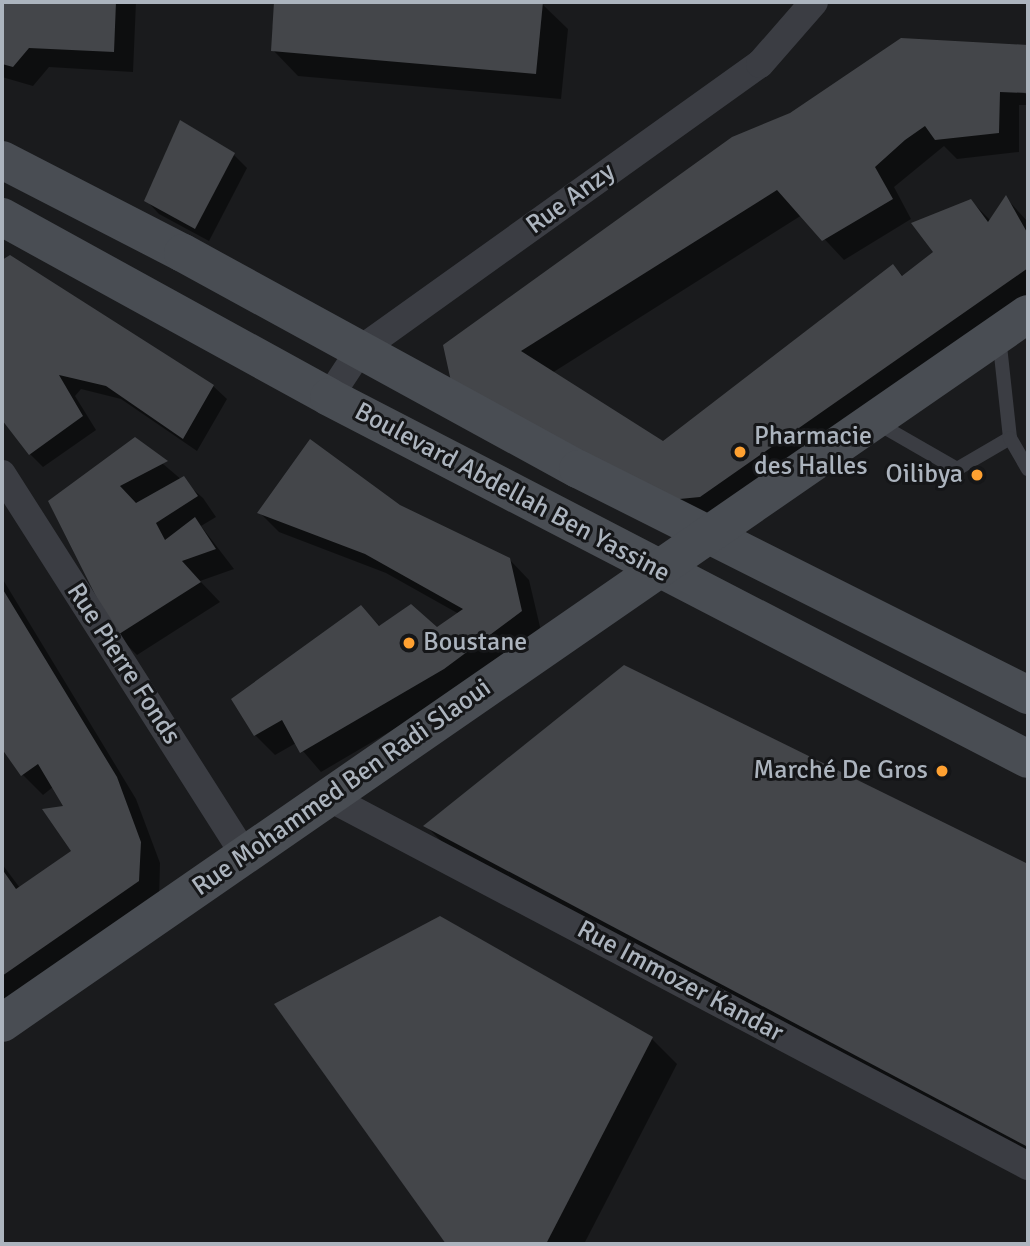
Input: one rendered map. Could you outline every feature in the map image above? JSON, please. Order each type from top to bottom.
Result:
[{"type":"street","name":"Rue Anzy","points":[[329,397],[360,350],[760,64],[814,2]]},
{"type":"street","name":"Boulevard Abdellah Ben Yassine","points":[[2,160],[183,253],[706,534],[1028,695]]},
{"type":"street","name":"Boulevard Abdellah Ben Yassine","points":[[2,217],[329,397],[656,569],[1028,758]]},
{"type":"street","points":[[149,299],[183,253]]},
{"type":"street","name":"Rue Mohammed Ben Radi Slaoui","points":[[2,1023],[244,854],[332,799],[706,534],[1014,324]]},
{"type":"street","name":"Rue Pierre Fonds","points":[[2,474],[244,854]]},
{"type":"street","points":[[824,654],[849,605]]},
{"type":"street","name":"Rue Immozer Kandar","points":[[332,799],[1028,1166]]},
{"type":"lane","points":[[1014,324],[1010,438],[1028,469]]},
{"type":"lane","points":[[872,421],[957,469],[1010,438]]},
{"type":"building","points":[[2,2],[116,2],[114,52],[29,48],[13,67],[2,64]]},
{"type":"building","points":[[274,2],[543,2],[536,74],[271,51]]},
{"type":"building","points":[[901,38],[1028,45],[1028,93],[1000,92],[999,133],[935,140],[925,126],[905,140],[875,167],[893,199],[822,241],[777,190],[521,351],[663,441],[893,264],[902,276],[933,252],[911,223],[971,199],[988,222],[1006,195],[1028,234],[1028,268],[700,497],[649,502],[452,386],[443,345],[732,137],[790,113]]},
{"type":"building","points":[[180,120],[235,153],[195,229],[144,201]]},
{"type":"building","points":[[10,255],[214,385],[183,439],[106,386],[59,375],[83,416],[29,455],[2,420],[2,260]]},
{"type":"building","points":[[135,437],[168,461],[120,486],[136,503],[184,476],[198,496],[156,523],[165,540],[195,517],[216,549],[182,561],[201,582],[116,636],[48,501]]},
{"type":"building","points":[[310,439],[400,505],[510,558],[522,611],[444,669],[300,753],[282,720],[254,736],[231,699],[361,605],[379,626],[411,604],[437,627],[463,609],[365,554],[257,513]]},
{"type":"building","points":[[2,588],[117,777],[141,842],[139,881],[2,976],[2,869],[16,889],[71,851],[42,809],[63,806],[38,764],[21,776],[2,749]]},
{"type":"building","points":[[624,665],[1028,864],[1028,1147],[423,826]]},
{"type":"building","points":[[440,916],[653,1037],[546,1244],[446,1244],[274,1004]]},
{"type":"place","name":"Pharmacie des Halles","points":[[740,452]]},
{"type":"place","name":"Oilibya","points":[[977,475]]},
{"type":"place","name":"Boustane","points":[[409,643]]},
{"type":"place","name":"Marché De Gros","points":[[942,771]]}]
